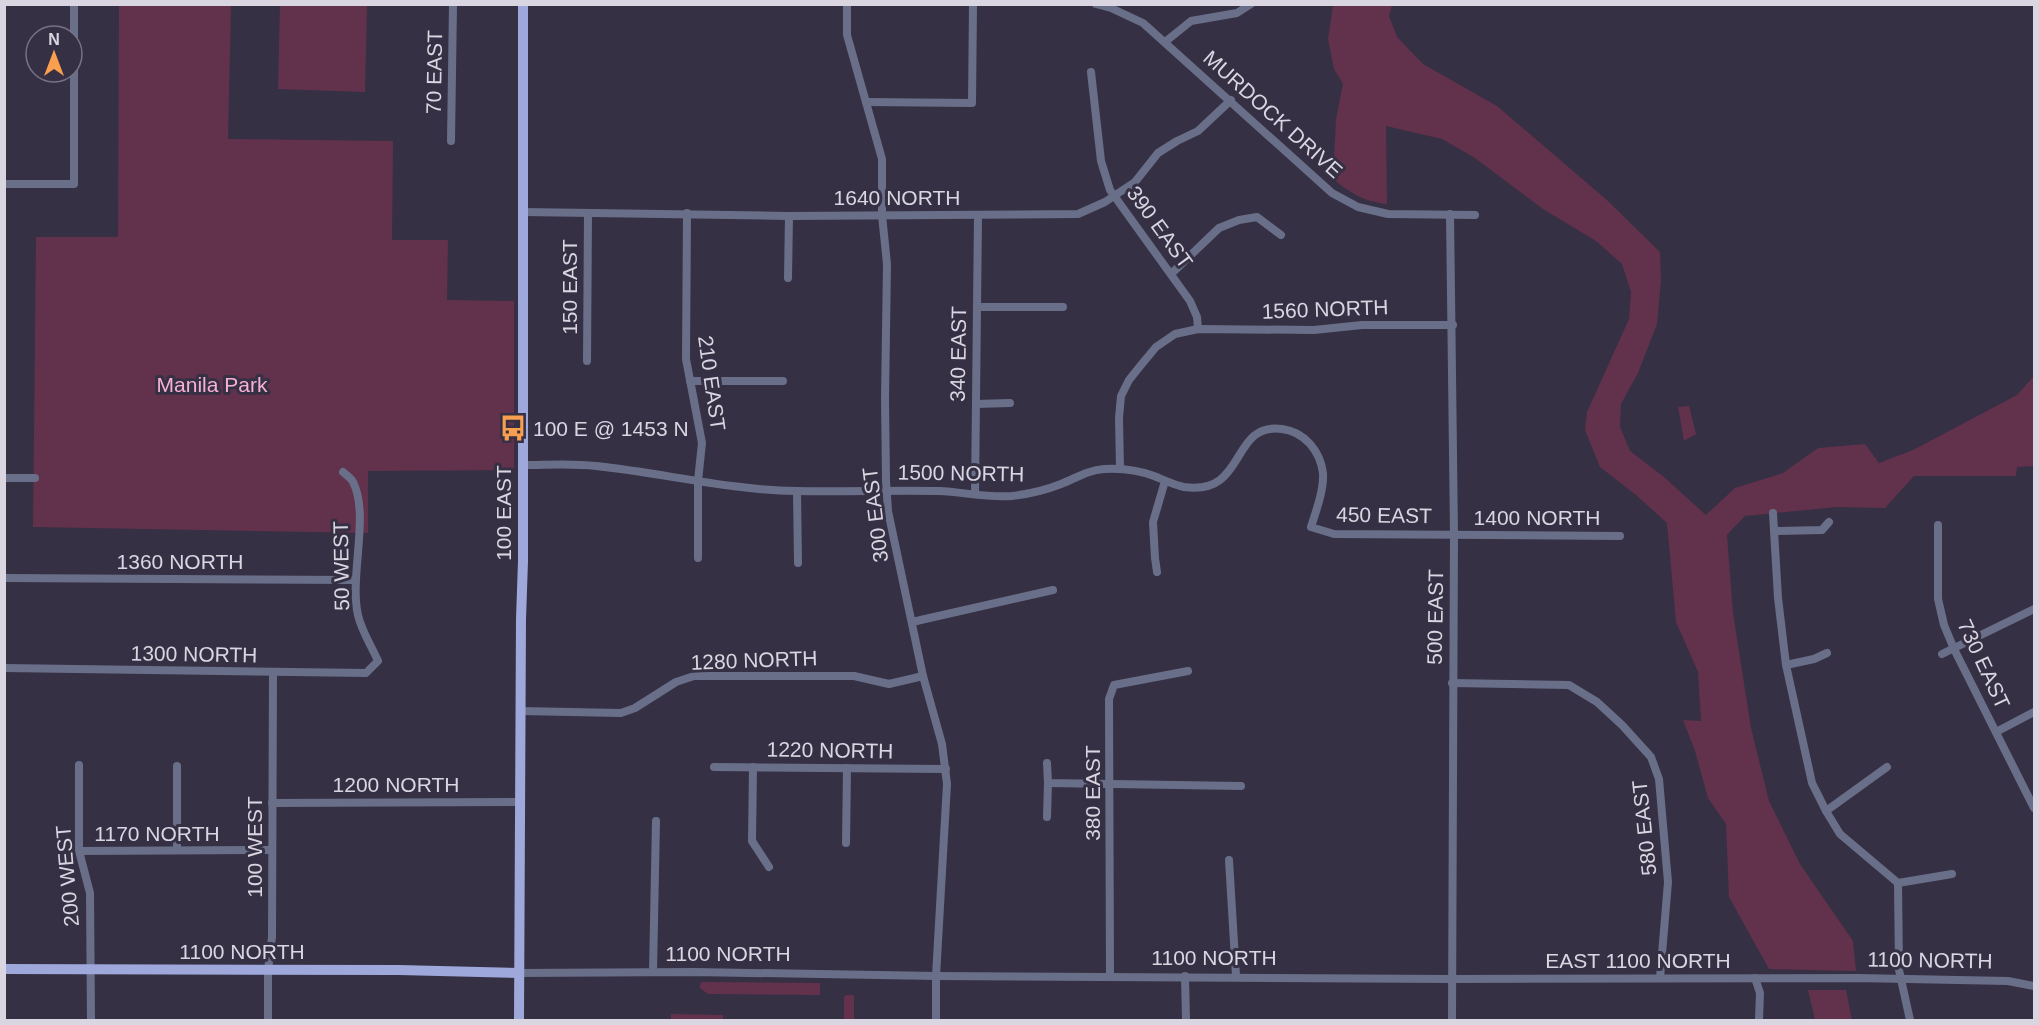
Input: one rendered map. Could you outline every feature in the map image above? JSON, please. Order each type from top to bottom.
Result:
[{"type":"main road","name":"100 EAST","points":[[519,1020],[524,4]]},
{"type":"main road","name":"1100 NORTH","points":[[4,969],[519,973]]},
{"type":"street","points":[[4,184],[74,184],[74,4]]},
{"type":"street","name":"70 EAST","points":[[451,141],[453,4]]},
{"type":"street","name":"300 EAST","points":[[847,4],[847,35],[882,159],[882,215],[887,264],[886,490],[891,528],[946,769],[936,1020]]},
{"type":"street","points":[[866,102],[972,103],[973,4]]},
{"type":"street","name":"MURDOCK DRIVE","points":[[1096,4],[1111,8],[1143,23],[1332,193],[1358,207],[1388,214],[1475,215]]},
{"type":"street","points":[[1165,42],[1191,21],[1237,13],[1251,4]]},
{"type":"street","name":"390 EAST","points":[[1090,72],[1101,161],[1113,196],[1190,301],[1197,317],[1198,329]]},
{"type":"street","name":"1640 NORTH","points":[[523,212],[789,216],[1078,214],[1105,202],[1135,182],[1158,153],[1198,131],[1231,100]]},
{"type":"street","name":"210 EAST","points":[[687,213],[686,358],[702,443],[698,481],[698,558]]},
{"type":"street","name":"150 EAST","points":[[587,361],[588,214]]},
{"type":"street","name":"500 EAST","points":[[1450,214],[1454,534],[1452,1020]]},
{"type":"street","name":"340 EAST","points":[[975,494],[978,215]]},
{"type":"street","points":[[788,278],[789,216]]},
{"type":"street","points":[[1171,274],[1219,228],[1239,220],[1257,217],[1281,235]]},
{"type":"street","points":[[977,307],[1063,307]]},
{"type":"street","name":"1560 NORTH","points":[[1120,469],[1121,396],[1129,380],[1156,347],[1175,334],[1198,329],[1314,330],[1362,325],[1453,325]]},
{"type":"street","points":[[690,381],[783,381]]},
{"type":"street","points":[[976,404],[1010,402]]},
{"type":"street","name":"1500 NORTH","points":[[522,465],[594,465],[764,490],[886,490],[1011,496],[1039,491],[1084,473],[1101,469],[1138,471],[1185,487],[1209,487],[1227,476],[1246,443],[1256,435],[1269,429],[1282,429],[1296,433]]},
{"type":"street","name":"450 EAST","points":[[1296,433],[1307,440],[1315,450],[1323,473],[1320,495],[1311,527],[1334,534],[1454,534]]},
{"type":"street","name":"50 WEST","points":[[343,472],[352,481],[358,504],[359,535],[356,580],[358,615],[378,661]]},
{"type":"street","points":[[4,478],[34,478]]},
{"type":"street","points":[[1157,572],[1153,522],[1165,481]]},
{"type":"street","points":[[797,491],[798,563]]},
{"type":"street","points":[[1773,513],[1778,598],[1786,665],[1812,783],[1840,834],[1898,883],[1899,970],[1910,1020]]},
{"type":"street","points":[[1774,531],[1822,530],[1829,522]]},
{"type":"street","name":"730 EAST","points":[[1938,525],[1938,599],[1944,625],[2034,808]]},
{"type":"street","name":"1400 NORTH","points":[[1454,534],[1620,536]]},
{"type":"street","name":"1360 NORTH","points":[[4,578],[356,580]]},
{"type":"street","points":[[912,622],[1053,590]]},
{"type":"street","points":[[1942,654],[2034,609]]},
{"type":"street","points":[[1786,665],[1814,659],[1827,653]]},
{"type":"street","name":"1300 NORTH","points":[[4,669],[366,673],[378,661]]},
{"type":"street","name":"380 EAST","points":[[1110,977],[1109,699],[1114,685],[1188,670]]},
{"type":"street","name":"100 WEST","points":[[268,1020],[268,970],[272,937],[273,673]]},
{"type":"street","name":"1280 NORTH","points":[[521,711],[621,713],[635,708],[676,682],[694,676],[854,676],[889,684],[923,676]]},
{"type":"street","name":"580 EAST","points":[[1452,683],[1569,685],[1597,702],[1651,757],[1659,779],[1668,882],[1660,978]]},
{"type":"street","points":[[1996,732],[2034,712]]},
{"type":"street","points":[[1047,763],[1047,817]]},
{"type":"street","name":"200 WEST","points":[[79,765],[79,851],[90,893],[91,1020]]},
{"type":"street","points":[[177,766],[177,850]]},
{"type":"street","name":"1220 NORTH","points":[[714,767],[946,769]]},
{"type":"street","points":[[753,767],[752,841],[769,867]]},
{"type":"street","points":[[1826,811],[1887,767]]},
{"type":"street","points":[[846,843],[847,768]]},
{"type":"street","points":[[1048,783],[1241,786]]},
{"type":"street","name":"1200 NORTH","points":[[272,803],[520,802]]},
{"type":"street","points":[[652,972],[656,820]]},
{"type":"street","name":"1170 NORTH","points":[[79,851],[272,850]]},
{"type":"street","points":[[1228,860],[1236,976]]},
{"type":"street","points":[[1898,883],[1952,874]]},
{"type":"street","name":"1100 NORTH","points":[[519,973],[652,972],[1451,979]]},
{"type":"street","points":[[1185,976],[1186,1020]]},
{"type":"street","points":[[1755,978],[1760,993],[1759,1020]]},
{"type":"street","name":"EAST 1100 NORTH","points":[[1451,979],[1825,979]]},
{"type":"street","name":"1100 NORTH","points":[[1825,979],[2008,981],[2034,986]]},
{"type":"green space","name":"Manila Park","points":[[119,5],[231,5],[228,139],[393,141],[392,240],[448,240],[447,300],[514,301],[514,470],[368,471],[368,533],[33,527],[36,237],[118,237]]},
{"type":"green space","points":[[280,5],[367,5],[365,92],[278,89]]},
{"type":"green space","points":[[1333,5],[1392,5],[1389,16],[1397,37],[1423,64],[1497,106],[1608,201],[1660,252],[1661,280],[1657,324],[1638,373],[1621,404],[1620,427],[1630,451],[1664,477],[1706,515],[1735,488],[1783,473],[1818,448],[1865,444],[1879,463],[1913,450],[2017,395],[2034,376],[2034,466],[2017,467],[2016,476],[1914,476],[1885,508],[1837,507],[1745,516],[1727,535],[1733,613],[1751,728],[1769,801],[1800,864],[1853,941],[1856,971],[1769,969],[1729,897],[1726,824],[1708,798],[1695,751],[1683,720],[1701,721],[1698,672],[1676,622],[1667,523],[1600,467],[1585,430],[1587,412],[1629,319],[1631,292],[1622,264],[1596,241],[1543,209],[1475,158],[1442,139],[1386,126],[1387,204],[1358,196],[1333,179],[1336,119],[1343,84],[1334,69],[1328,39]]},
{"type":"green space","points":[[1689,406],[1696,434],[1684,441],[1678,407]]},
{"type":"green space","points":[[702,982],[820,983],[820,995],[708,994],[700,988]]},
{"type":"green space","points":[[1808,990],[1846,990],[1852,1020],[1815,1020]]},
{"type":"green space","points":[[854,995],[854,1020],[844,1020],[844,997]]},
{"type":"green space","points":[[671,1014],[723,1015],[723,1020],[671,1020]]},
{"type":"place","name":"100 E @ 1453 N","points":[[513,428]]}]
